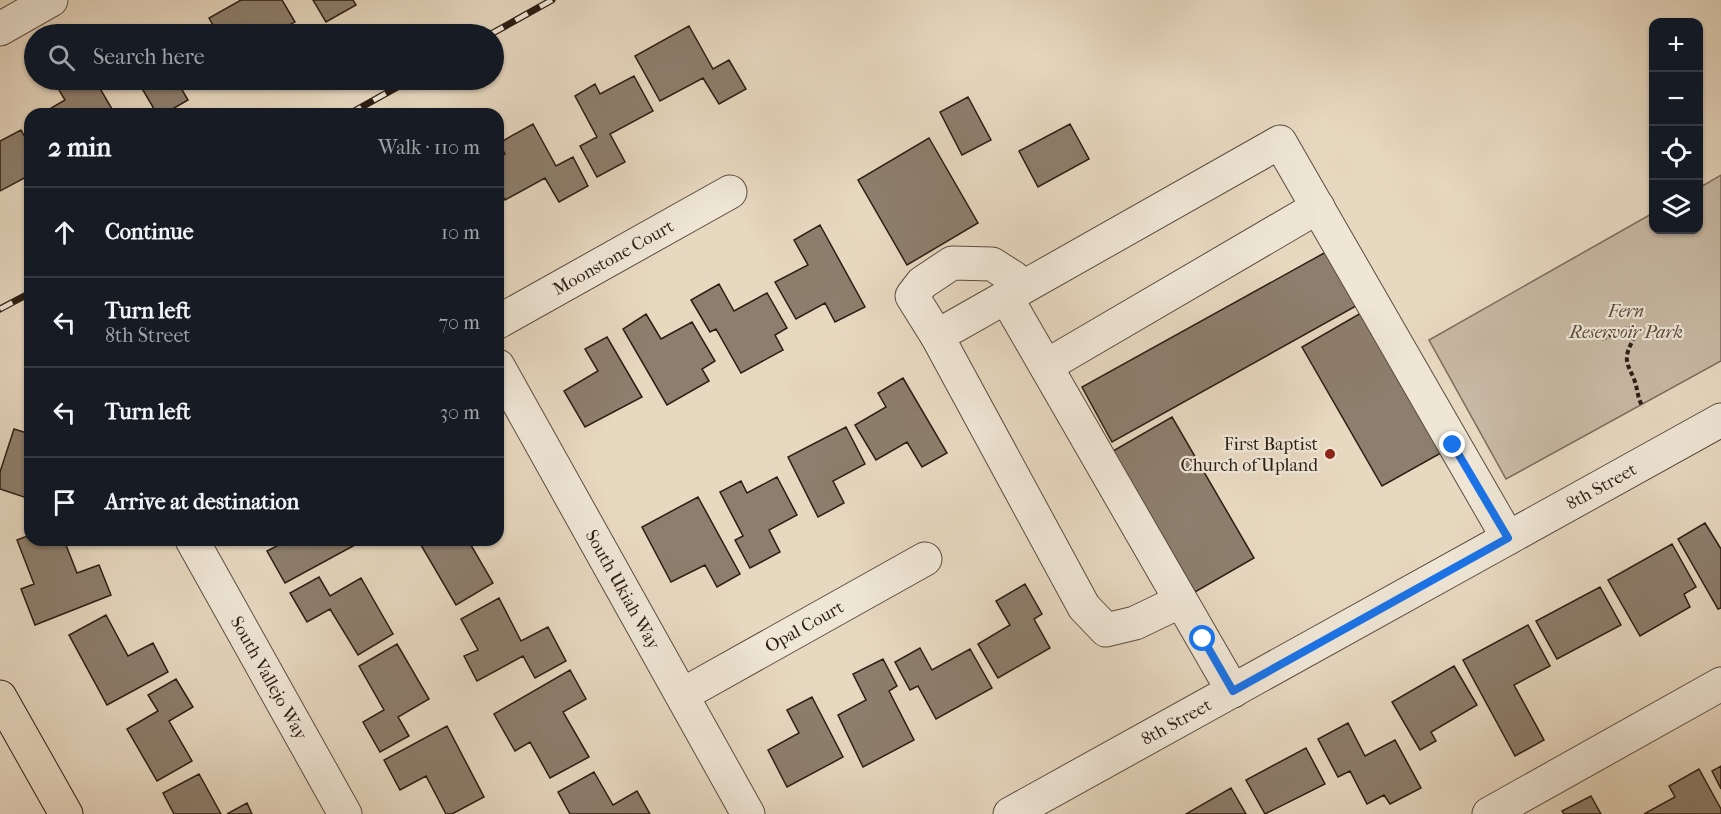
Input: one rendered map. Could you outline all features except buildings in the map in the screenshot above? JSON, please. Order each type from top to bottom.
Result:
[{"type":"main road","points":[[0,697],[66,814]]},
{"type":"street","points":[[0,29],[51,0]]},
{"type":"street","points":[[937,336],[1280,142],[1508,538]]},
{"type":"street","name":"Moonstone Court","points":[[504,319],[730,192]]},
{"type":"street","points":[[1046,366],[1318,207]]},
{"type":"street","points":[[1181,601],[1135,623],[1106,630],[1084,607],[937,336],[912,296],[922,283],[952,263],[992,264],[1014,278],[1009,297],[1014,311],[1233,691]]},
{"type":"street","name":"South Ukiah Way","points":[[504,377],[748,814]]},
{"type":"street","name":"8th Street","points":[[1010,814],[1721,420]]},
{"type":"street","name":"South Vallejo Way","points":[[195,546],[345,814]]},
{"type":"street","name":"Opal Court","points":[[682,695],[925,559]]},
{"type":"street","points":[[1489,814],[1721,684]]},
{"type":"path","points":[[1602,339],[1629,327],[1636,328],[1636,334],[1629,348],[1627,365],[1635,381],[1638,399],[1643,407]]},
{"type":"green space","name":"Fern Reservoir Park","points":[[1721,175],[1721,361],[1506,479],[1429,340],[1649,215],[1649,234],[1703,234],[1703,186]]},
{"type":"railway","points":[[504,27],[552,0]]},
{"type":"railway","points":[[360,108],[392,90]]},
{"type":"railway","points":[[0,309],[24,296]]},
{"type":"place","name":"First Baptist Church of Upland","points":[[1330,454]]},
{"type":"route","points":[[1203,639],[1233,691],[1508,538],[1453,445]]}]
